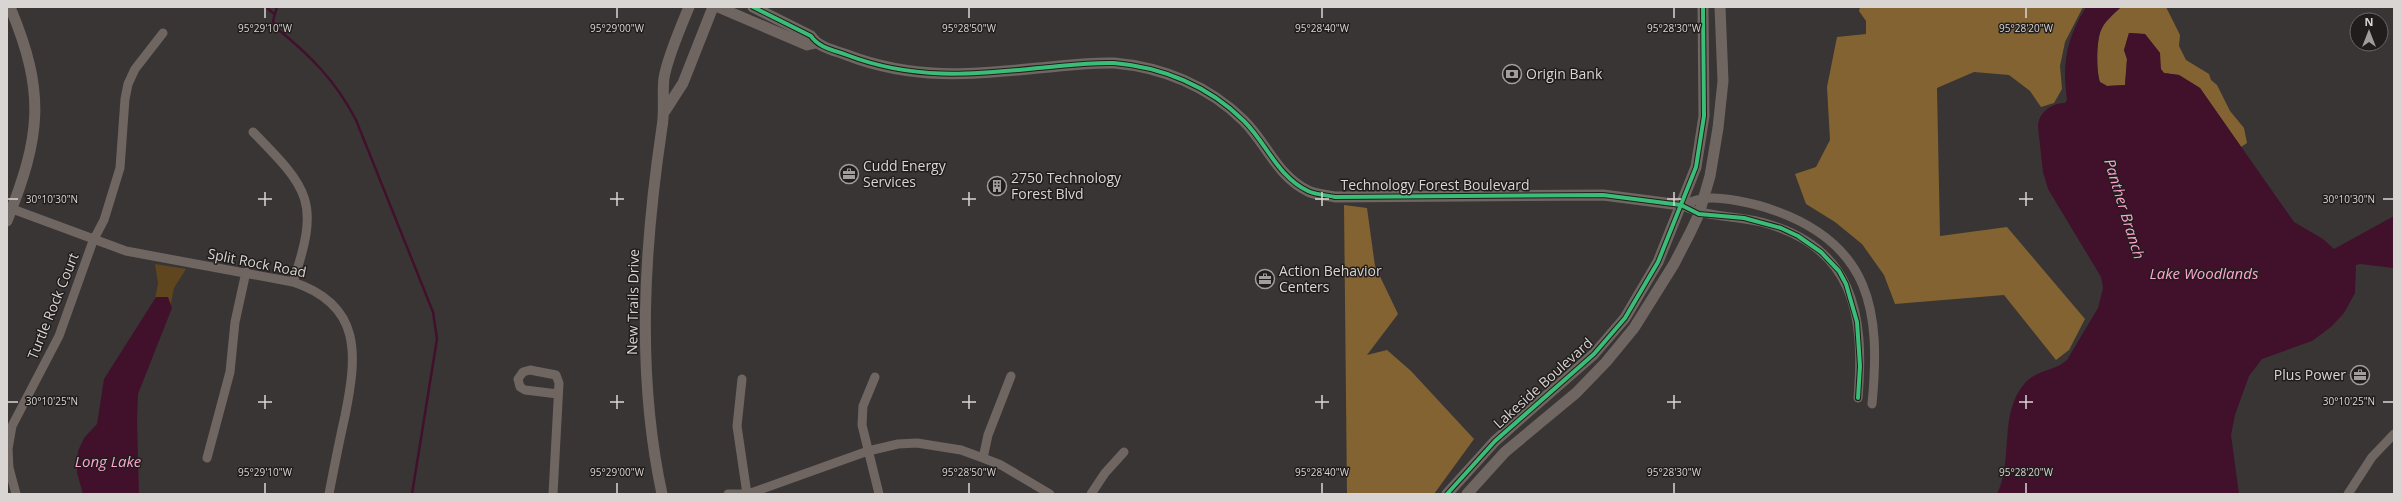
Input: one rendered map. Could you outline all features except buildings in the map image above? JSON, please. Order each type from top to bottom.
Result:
[{"type":"street","points":[[7,221],[9,208],[25,170],[34,137],[36,100],[29,61],[10,7]]},
{"type":"street","name":"New Trails Drive","points":[[662,494],[651,427],[646,380],[646,319],[653,191],[665,111],[664,78],[689,7]]},
{"type":"street","name":"New Trails Drive","points":[[665,111],[683,84],[713,7]]},
{"type":"street","points":[[718,7],[808,45],[816,43]]},
{"type":"street","name":"Technology Forest Boulevard","points":[[753,7],[811,36],[816,43],[874,64],[930,74],[958,75],[1081,64],[1112,63],[1161,71],[1203,90],[1244,121],[1284,175],[1309,192],[1335,197],[1603,195],[1681,206],[1698,214],[1744,218],[1781,228],[1810,243],[1830,260],[1846,284],[1857,322],[1860,366],[1858,398]]},
{"type":"street","name":"Lakeside Boulevard","points":[[1447,494],[1495,441],[1594,354],[1625,318],[1658,262],[1696,167],[1704,116],[1703,7]]},
{"type":"street","name":"Lakeside Boulevard","points":[[1467,494],[1505,452],[1576,393],[1606,362],[1634,328],[1674,264],[1698,214],[1710,176],[1723,85],[1720,7]]},
{"type":"street","name":"Turtle Rock Court","points":[[16,494],[9,468],[8,449],[12,426],[59,336],[93,240],[104,220],[120,168],[125,98],[128,84],[136,69],[163,33]]},
{"type":"street","points":[[253,132],[294,177],[305,198],[308,229],[293,282]]},
{"type":"street","name":"Technology Forest Boulevard","points":[[1681,206],[1703,198],[1752,204],[1783,213],[1820,233],[1842,250],[1859,275],[1872,315],[1876,362],[1872,404]]},
{"type":"street","name":"Split Rock Road","points":[[9,208],[126,251],[246,272],[310,287],[334,304],[347,327],[352,351],[352,380],[329,494]]},
{"type":"street","points":[[207,458],[230,372],[235,322],[246,272]]},
{"type":"street","points":[[1625,318],[1634,328]]},
{"type":"street","points":[[983,458],[1001,398],[1011,376]]},
{"type":"street","points":[[874,377],[863,406],[862,425],[879,494]]},
{"type":"street","points":[[742,379],[737,426],[747,494]]},
{"type":"street","points":[[553,494],[558,394]]},
{"type":"street","points":[[2348,494],[2372,457],[2394,434]]},
{"type":"street","points":[[1495,441],[1505,452]]},
{"type":"street","points":[[728,494],[747,494],[868,451],[898,444],[917,443],[961,450],[983,458],[1001,465],[1050,494]]},
{"type":"street","points":[[1091,494],[1105,473],[1124,452]]},
{"type":"shaded area","points":[[1860,7],[2083,7],[2065,42],[2060,66],[2062,89],[2054,103],[2041,107],[2030,91],[2009,75],[1974,72],[1937,88],[1940,236],[2007,227],[2085,319],[2069,350],[2056,360],[2004,295],[1895,304],[1884,275],[1862,244],[1835,222],[1806,204],[1795,174],[1816,167],[1830,140],[1827,87],[1837,37],[1866,34],[1866,21],[1859,11]]},
{"type":"shaded area","points":[[2121,7],[2166,7],[2180,35],[2179,46],[2186,60],[2209,74],[2211,80],[2217,85],[2230,111],[2244,128],[2247,143],[2241,147],[2200,88],[2179,75],[2164,73],[2160,69],[2160,53],[2145,34],[2129,33],[2124,50],[2127,59],[2125,85],[2107,86],[2100,82],[2097,55],[2100,33],[2110,17]]},
{"type":"shaded area","points":[[1344,205],[1367,208],[1375,266],[1398,314],[1367,355],[1387,350],[1411,371],[1474,439],[1434,494],[1347,494]]},
{"type":"shaded area","points":[[155,264],[186,269],[174,288],[170,308],[154,305],[158,283]]},
{"type":"water","name":"Lake Woodlands","points":[[2086,7],[2121,7],[2110,17],[2100,33],[2097,55],[2100,82],[2107,86],[2125,85],[2127,59],[2124,50],[2129,33],[2145,34],[2160,53],[2161,69],[2164,73],[2179,75],[2200,88],[2294,222],[2323,239],[2334,249],[2394,216],[2394,268],[2360,264],[2356,265],[2355,293],[2344,313],[2331,327],[2312,341],[2262,359],[2249,376],[2235,415],[2231,435],[2239,494],[1997,494],[2005,467],[2009,422],[2017,395],[2029,379],[2062,364],[2067,360],[2098,308],[2103,288],[2101,277],[2048,189],[2043,172],[2038,127],[2040,117],[2046,110],[2060,103],[2065,103],[2067,100],[2065,75],[2067,52],[2074,30]]},
{"type":"water","name":"Long Lake","points":[[156,297],[168,297],[172,308],[138,394],[137,421],[139,494],[83,494],[77,473],[78,451],[84,438],[97,424],[104,379]]},
{"type":"waterway","points":[[266,7],[273,13]]},
{"type":"waterway","points":[[277,7],[273,21],[275,27],[299,47],[321,69],[340,93],[356,120],[433,312],[437,339],[412,494]]},
{"type":"cycle path","points":[[753,7],[811,36],[814,40],[827,48],[871,63],[895,69],[942,74],[965,74],[1114,63],[1132,65],[1167,74],[1200,88],[1230,109],[1252,130],[1288,177],[1297,185],[1318,194],[1335,197],[1603,195],[1681,205],[1699,214],[1744,218],[1781,228],[1798,236],[1821,252],[1839,271],[1846,284],[1857,322],[1860,366],[1858,398]]},
{"type":"cycle path","points":[[1447,494],[1495,441],[1594,354],[1625,318],[1658,262],[1696,167],[1704,116],[1703,7]]},
{"type":"place","name":"Origin Bank","points":[[1512,74]]},
{"type":"place","name":"Cudd Energy Services","points":[[849,174]]},
{"type":"place","name":"2750 Technology Forest Blvd","points":[[997,186]]},
{"type":"place","name":"Action Behavior Centers","points":[[1265,279]]},
{"type":"place","name":"Plus Power","points":[[2360,375]]},
{"type":"water label","name":"Panther Branch","points":[[2124,209]]}]
